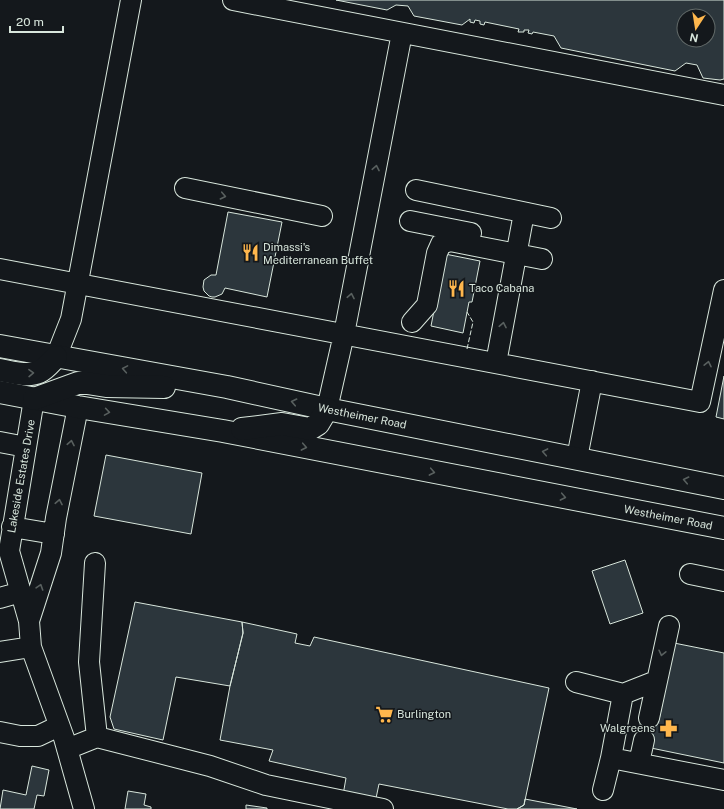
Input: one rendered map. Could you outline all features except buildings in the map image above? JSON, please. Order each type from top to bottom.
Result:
[{"type":"main road","name":"Westheimer Road","points":[[0,346],[227,387],[327,409],[724,488]]},
{"type":"main road","points":[[0,370],[27,374],[38,373],[56,357]]},
{"type":"main road","points":[[34,399],[78,383],[106,386],[227,387]]},
{"type":"main road","name":"Westheimer Road","points":[[0,392],[78,407],[223,431],[724,528]]},
{"type":"main road","points":[[223,431],[282,424],[310,429],[318,424],[327,409]]},
{"type":"street","points":[[56,357],[72,318],[131,0]]},
{"type":"street","points":[[233,0],[724,95]]},
{"type":"street","points":[[327,409],[344,334],[402,33]]},
{"type":"street","points":[[184,188],[322,216]]},
{"type":"street","points":[[416,190],[551,218]]},
{"type":"street","points":[[496,363],[524,213]]},
{"type":"street","points":[[410,221],[449,229],[518,248],[542,260]]},
{"type":"street","points":[[408,346],[412,322],[431,241],[438,232],[449,229]]},
{"type":"street","points":[[412,322],[427,305],[437,253],[441,244],[450,241],[518,248]]},
{"type":"street","points":[[0,269],[700,402],[724,290]]},
{"type":"street","points":[[577,458],[592,381]]},
{"type":"street","name":"Lakeside Estates Drive","points":[[34,399],[12,527],[4,552],[20,592],[29,622],[31,647],[67,749],[84,809]]},
{"type":"street","name":"Lakeside Estates Drive","points":[[29,622],[51,553],[78,407]]},
{"type":"street","points":[[0,442],[26,447]]},
{"type":"street","points":[[12,527],[54,534]]},
{"type":"street","points":[[95,563],[89,662],[97,737]]},
{"type":"street","points":[[690,574],[724,581]]},
{"type":"street","points":[[0,598],[20,592]]},
{"type":"street","points":[[649,718],[669,626]]},
{"type":"street","points":[[0,652],[31,647]]},
{"type":"street","points":[[576,682],[623,694],[656,681]]},
{"type":"street","points":[[603,790],[611,758],[623,694]]},
{"type":"street","points":[[0,732],[20,736],[38,736],[59,726]]},
{"type":"street","points":[[67,749],[97,737],[210,766],[266,786],[383,809]]},
{"type":"street","points":[[639,763],[644,740]]},
{"type":"street","points":[[611,758],[724,780]]},
{"type":"fence","points":[[467,312],[473,322],[467,349]]},
{"type":"place","name":"Dimassi's Mediterranean Buffet","points":[[250,253]]},
{"type":"place","name":"Taco Cabana","points":[[456,288]]},
{"type":"place","name":"Burlington","points":[[384,714]]},
{"type":"place","name":"Walgreens","points":[[668,728]]}]
